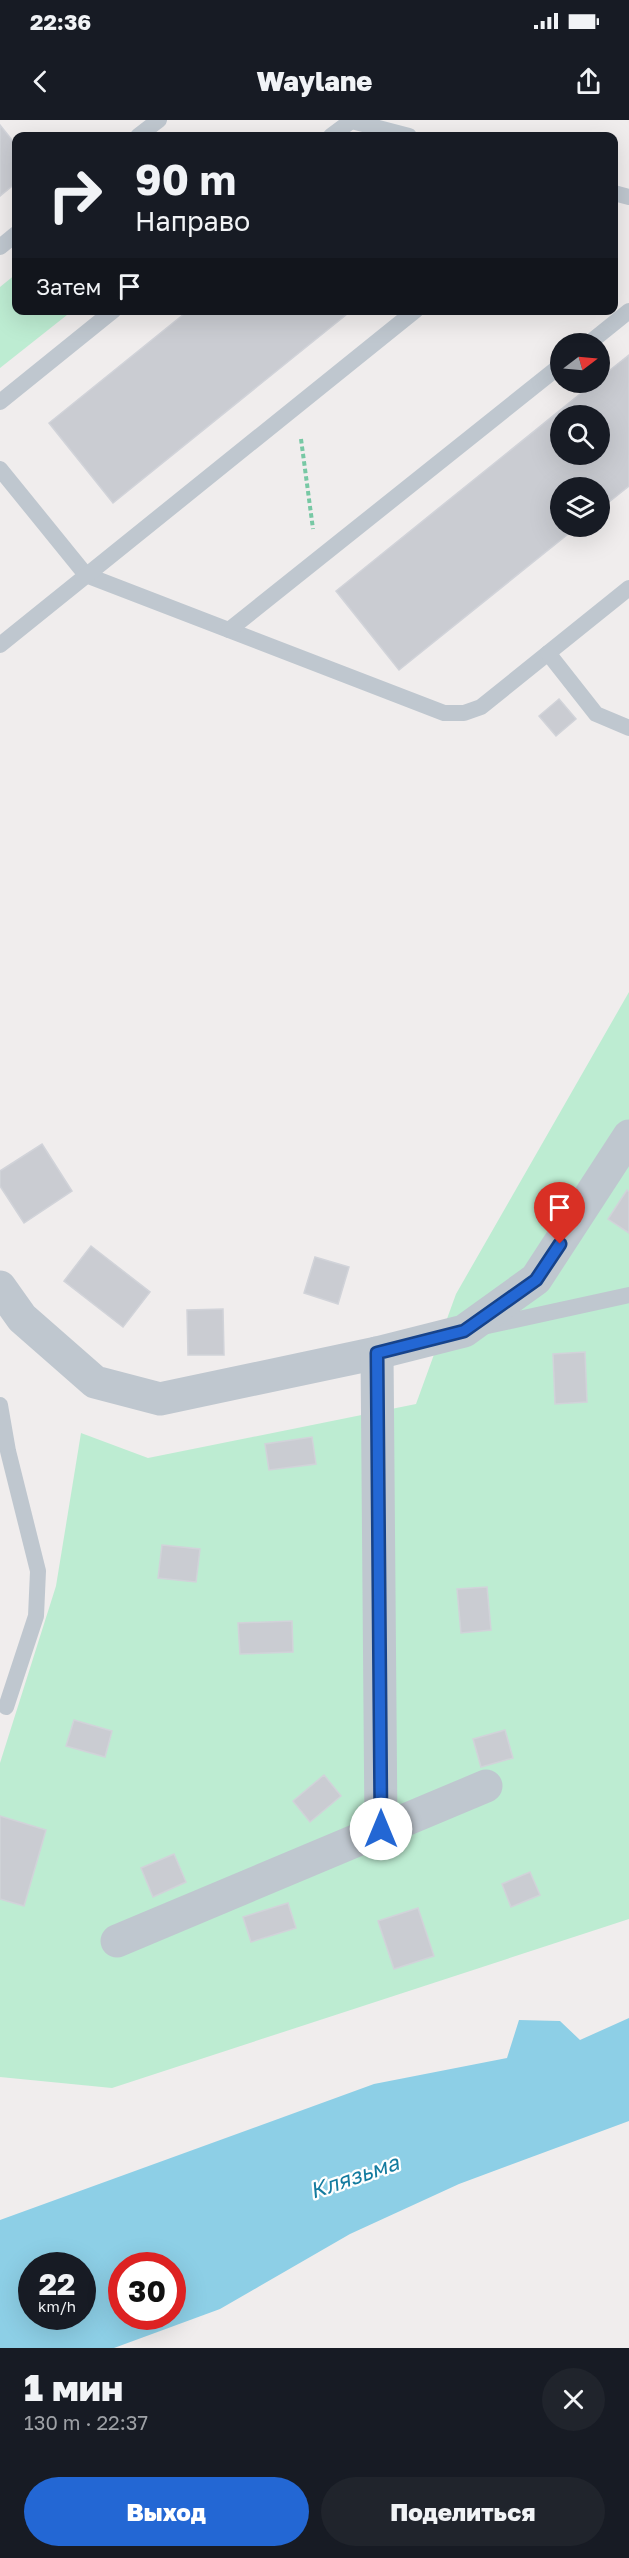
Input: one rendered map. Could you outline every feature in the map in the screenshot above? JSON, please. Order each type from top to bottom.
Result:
[{"type":"street","points":[[0,1287],[22,1318],[95,1382],[160,1399],[377,1353],[464,1331],[536,1280],[629,1136]]},
{"type":"street","points":[[377,1353],[381,1829]]},
{"type":"street","points":[[117,1941],[486,1786]]},
{"type":"lane","points":[[143,132],[159,120]]},
{"type":"lane","points":[[336,132],[349,120],[394,132]]},
{"type":"lane","points":[[0,247],[12,237]]},
{"type":"lane","points":[[602,333],[629,311]]},
{"type":"lane","points":[[0,402],[108,315]]},
{"type":"lane","points":[[0,645],[410,315]]},
{"type":"lane","points":[[229,630],[550,374]]},
{"type":"lane","points":[[0,469],[86,575],[444,713],[464,713],[481,707],[629,588]]},
{"type":"lane","points":[[548,653],[596,714],[629,728]]},
{"type":"lane","points":[[464,1331],[629,1295]]},
{"type":"lane","points":[[0,1405],[8,1451],[38,1571],[36,1616],[6,1707]]},
{"type":"path","points":[[297,406],[317,560]]},
{"type":"green space","points":[[12,277],[12,315],[67,315],[0,368],[0,287]]},
{"type":"green space","points":[[629,992],[629,1919],[112,2088],[0,2077],[0,1763],[56,1586],[81,1433],[148,1458],[416,1404],[456,1294]]},
{"type":"water","name":"Клязьма","points":[[629,2018],[629,2121],[459,2184],[350,2234],[220,2309],[186,2322],[186,2252],[108,2252],[108,2330],[163,2330],[114,2348],[0,2348],[0,2220],[374,2084],[507,2058],[519,2020],[560,2021],[580,2040]]},
{"type":"building","points":[[0,125],[12,140],[12,186],[0,196]]},
{"type":"building","points":[[183,315],[346,315],[113,503],[49,423]]},
{"type":"building","points":[[629,355],[629,486],[610,501],[610,477],[550,477],[550,537],[564,537],[399,670],[336,591],[550,418],[550,465],[610,465],[610,405],[566,405],[581,393],[610,393],[610,370]]},
{"type":"building","points":[[559,699],[576,719],[556,736],[539,716]]},
{"type":"building","points":[[42,1144],[72,1191],[24,1223],[0,1186],[0,1171]]},
{"type":"building","points":[[627,1190],[629,1192],[629,1233],[608,1219]]},
{"type":"building","points":[[91,1246],[150,1292],[123,1327],[64,1281]]},
{"type":"building","points":[[315,1257],[349,1267],[338,1304],[304,1293]]},
{"type":"building","points":[[223,1309],[224,1355],[188,1355],[187,1310]]},
{"type":"building","points":[[585,1352],[587,1402],[555,1404],[553,1354]]},
{"type":"building","points":[[312,1437],[316,1464],[269,1470],[265,1444]]},
{"type":"building","points":[[162,1545],[200,1549],[196,1582],[158,1578]]},
{"type":"building","points":[[487,1587],[491,1630],[461,1633],[457,1589]]},
{"type":"building","points":[[292,1621],[293,1652],[240,1654],[238,1623]]},
{"type":"building","points":[[74,1720],[112,1731],[105,1757],[66,1746]]},
{"type":"building","points":[[505,1730],[513,1758],[481,1767],[473,1739]]},
{"type":"building","points":[[324,1775],[341,1796],[310,1822],[293,1801]]},
{"type":"building","points":[[0,1816],[46,1830],[24,1906],[0,1899]]},
{"type":"building","points":[[174,1854],[186,1882],[153,1897],[141,1868]]},
{"type":"building","points":[[530,1872],[540,1895],[511,1907],[502,1884]]},
{"type":"building","points":[[288,1903],[296,1928],[251,1942],[243,1917]]},
{"type":"building","points":[[418,1908],[434,1956],[394,1969],[378,1921]]},
{"type":"route","points":[[381,1829],[377,1353],[464,1331],[536,1280],[560,1244]]}]
